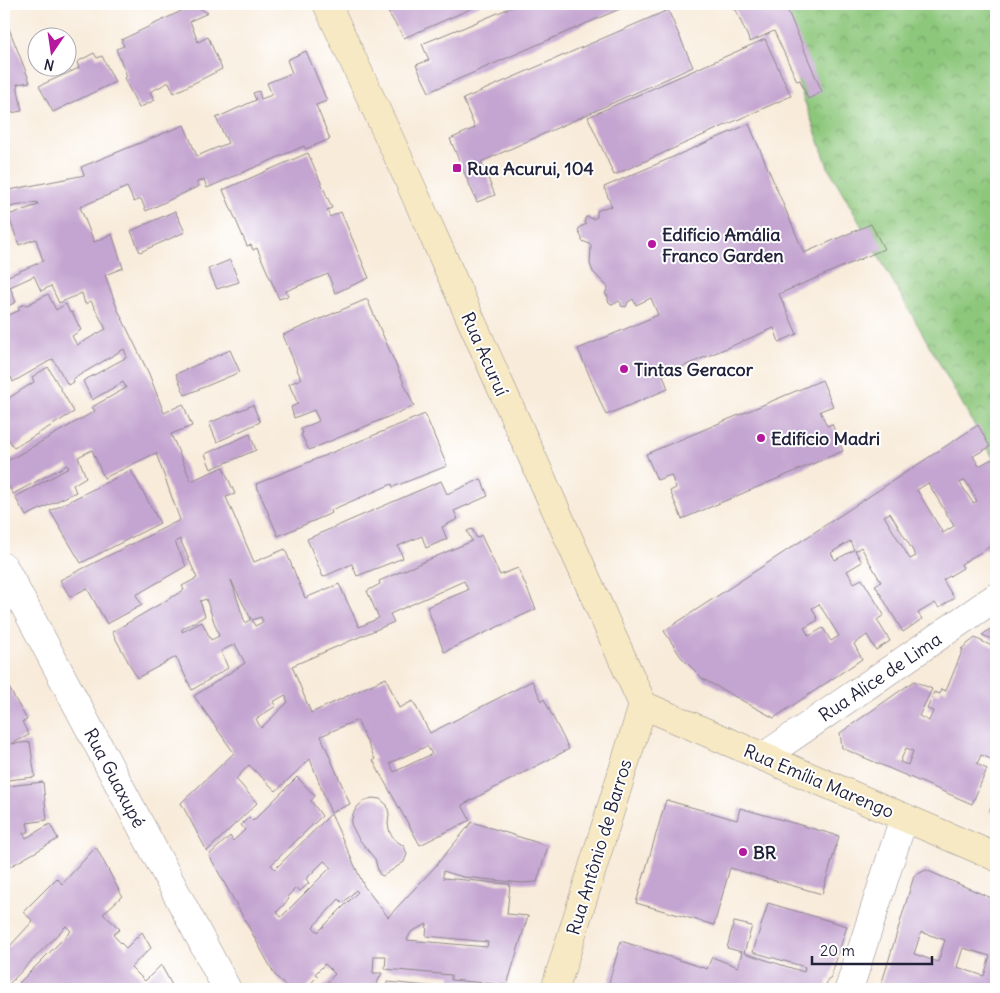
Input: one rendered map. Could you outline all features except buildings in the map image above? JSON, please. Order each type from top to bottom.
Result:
[{"type":"main road","name":"Rua Acuruí","points":[[327,4],[396,153],[642,705]]},
{"type":"main road","name":"Rua Emília Marengo","points":[[642,705],[996,857]]},
{"type":"main road","name":"Rua Antônio de Barros","points":[[555,989],[642,705]]},
{"type":"street","name":"Rua Guaxupé","points":[[4,567],[227,989]]},
{"type":"street","name":"Rua Alice de Lima","points":[[763,757],[996,597]]},
{"type":"street","points":[[849,989],[904,817]]},
{"type":"green space","points":[[770,4],[996,4],[996,463],[828,167]]},
{"type":"place","name":"Rua Acurui, 104","points":[[457,168]]},
{"type":"place","name":"Edifício Amália Franco Garden","points":[[652,244]]},
{"type":"place","name":"Tintas Geracor","points":[[624,369]]},
{"type":"place","name":"Edifício Madri","points":[[761,438]]},
{"type":"place","name":"BR","points":[[743,852]]}]
